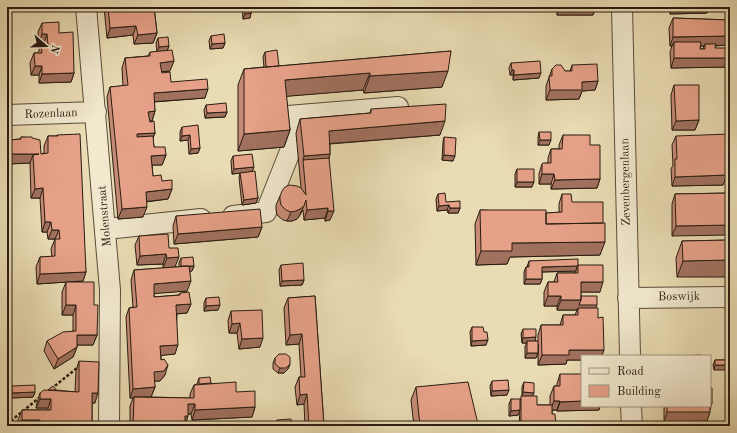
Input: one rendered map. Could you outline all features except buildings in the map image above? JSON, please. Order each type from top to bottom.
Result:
[{"type":"street","name":"Molenstraat","points":[[86,7],[110,290],[109,426]]},
{"type":"street","name":"Zevenbergenlaan","points":[[622,7],[630,355]]},
{"type":"street","points":[[106,229],[266,212],[291,149],[288,116],[416,106]]},
{"type":"street","name":"Rozenlaan","points":[[7,115],[96,112]]},
{"type":"street","name":"Boswijk","points":[[628,298],[730,297]]},
{"type":"street","points":[[631,407],[632,426]]},
{"type":"path","points":[[48,391],[77,368],[110,366]]},
{"type":"path","points":[[7,424],[42,396]]}]
